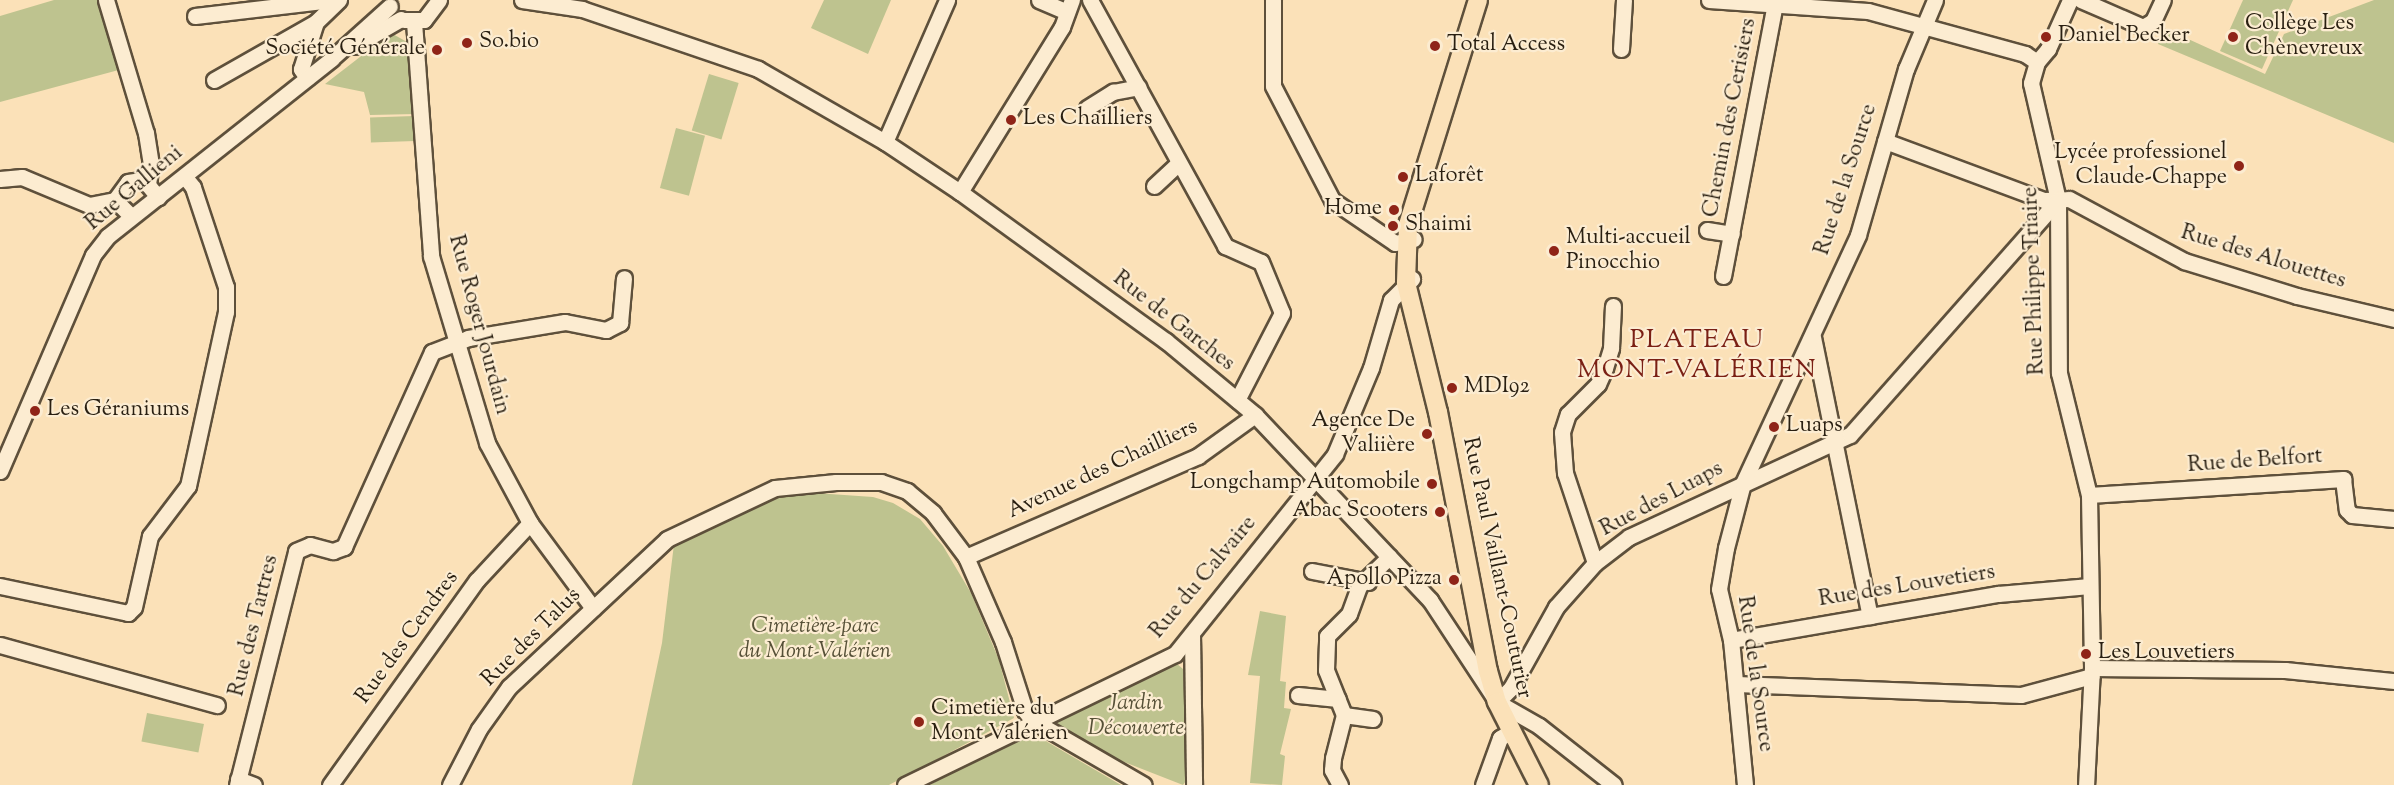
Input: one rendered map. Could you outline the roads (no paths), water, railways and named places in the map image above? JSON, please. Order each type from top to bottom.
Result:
[{"type":"main road","name":"Rue Paul Vaillant-Couturier","points":[[1478,0],[1414,207],[1410,241],[1411,280],[1497,702],[1539,785]]},
{"type":"street","points":[[106,0],[146,133],[151,163],[148,179],[158,197]]},
{"type":"street","points":[[195,16],[331,0]]},
{"type":"street","points":[[214,80],[316,22],[339,0]]},
{"type":"street","name":"Rue Gallieni","points":[[331,59],[407,20],[429,17],[439,0]]},
{"type":"street","name":"Rue de Garches","points":[[522,0],[582,9],[746,64],[885,142],[960,192],[1166,341],[1255,415],[1430,600],[1497,702]]},
{"type":"street","points":[[885,142],[947,0]]},
{"type":"street","points":[[960,192],[1062,27],[1069,6],[1039,0]]},
{"type":"street","points":[[1090,0],[1225,246],[1261,262],[1282,313],[1237,400]]},
{"type":"street","points":[[1273,0],[1273,86],[1332,200],[1395,243],[1410,241]]},
{"type":"street","points":[[1621,49],[1624,0]]},
{"type":"street","points":[[1709,0],[1868,11],[1922,28],[2025,54],[2037,62]]},
{"type":"street","name":"Rue de la Source","points":[[1745,785],[1731,640],[1719,589],[1743,483],[1813,337],[1858,234],[1884,141],[1922,28],[1935,0]]},
{"type":"street","name":"Rue Philippe Triaire","points":[[2070,0],[2048,50],[2037,62],[2031,83],[2058,200],[2059,373],[2089,495],[2092,672],[2086,785]]},
{"type":"street","points":[[2082,0],[2143,27],[2153,21],[2163,0]]},
{"type":"street","points":[[389,3],[407,20]]},
{"type":"street","name":"Rue Gallieni","points":[[0,471],[93,255],[131,216],[185,177],[331,59],[389,3]]},
{"type":"street","name":"Chemin des Cerisiers","points":[[1723,276],[1775,4]]},
{"type":"street","name":"Rue Roger Jourdain","points":[[407,20],[431,256],[487,443],[530,523],[592,608]]},
{"type":"street","points":[[307,78],[301,69],[316,22]]},
{"type":"street","points":[[1087,108],[1113,92],[1139,87]]},
{"type":"street","name":"Rue des Alouettes","points":[[1884,141],[2044,200],[2069,199],[2184,261],[2297,296],[2394,319]]},
{"type":"street","points":[[1154,186],[1178,164]]},
{"type":"street","points":[[0,179],[22,177],[89,205],[115,201],[128,182],[148,179]]},
{"type":"street","points":[[0,586],[128,613],[134,607],[150,536],[188,486],[226,312],[226,287],[193,187],[185,177]]},
{"type":"street","name":"Rue des Luaps","points":[[1497,702],[1511,688],[1556,607],[1595,562],[1629,537],[1850,435],[2058,200]]},
{"type":"street","points":[[115,201],[131,216]]},
{"type":"street","points":[[1707,230],[1732,234]]},
{"type":"street","points":[[458,342],[565,322],[606,330],[620,323],[624,278]]},
{"type":"street","name":"Rue du Calvaire","points":[[905,785],[1032,720],[1182,656],[1192,631],[1335,454],[1355,411],[1391,300],[1411,280]]},
{"type":"street","points":[[1595,562],[1565,473],[1562,432],[1568,414],[1598,384],[1605,368],[1611,348],[1613,306]]},
{"type":"street","points":[[1813,337],[1870,616]]},
{"type":"street","name":"Rue des Tartres","points":[[238,782],[296,551],[310,545],[333,552],[344,547],[432,352],[458,342]]},
{"type":"street","name":"Avenue des Chailliers","points":[[966,557],[1198,456],[1255,415]]},
{"type":"street","name":"Rue de Belfort","points":[[2089,495],[2343,479],[2347,510],[2352,515],[2394,519]]},
{"type":"street","name":"Rue des Talus","points":[[450,785],[479,729],[509,687],[667,539],[775,488],[836,482],[880,482],[907,491],[933,513],[966,557],[1003,642],[1020,704],[1032,720]]},
{"type":"street","name":"Rue des Cendres","points":[[330,785],[477,580],[530,523]]},
{"type":"street","points":[[1340,785],[1332,770],[1344,715],[1326,670],[1327,636],[1349,614],[1359,586],[1368,582],[1389,557]]},
{"type":"street","points":[[1312,571],[1368,582]]},
{"type":"street","name":"Rue des Louvetiers","points":[[1731,640],[1998,594],[2090,586]]},
{"type":"street","points":[[0,645],[217,705]]},
{"type":"street","points":[[1182,656],[1194,785]]},
{"type":"street","points":[[1736,684],[2021,695],[2092,672],[2284,670],[2394,681]]},
{"type":"street","points":[[1298,695],[1338,699]]},
{"type":"street","points":[[1497,702],[1539,726],[1614,785]]},
{"type":"street","points":[[1344,715],[1373,719]]},
{"type":"street","points":[[1032,720],[1144,785]]},
{"type":"street","points":[[1484,785],[1500,738],[1511,731]]},
{"type":"street","points":[[238,782],[254,785]]},
{"type":"place","name":"Daniel Becker","points":[[2046,37]]},
{"type":"place","name":"Collège Les Chènevreux","points":[[2233,37]]},
{"type":"place","name":"So.bio","points":[[467,43]]},
{"type":"place","name":"Total Access","points":[[1435,46]]},
{"type":"place","name":"Société Générale","points":[[437,50]]},
{"type":"place","name":"Les Chailliers","points":[[1011,120]]},
{"type":"place","name":"Lycée professionel Claude-Chappe","points":[[2239,166]]},
{"type":"place","name":"Laforêt","points":[[1403,177]]},
{"type":"place","name":"Home","points":[[1394,210]]},
{"type":"place","name":"Shaimi","points":[[1393,226]]},
{"type":"place","name":"Multi-accueil Pinocchio","points":[[1554,251]]},
{"type":"place","name":"MDI92","points":[[1452,388]]},
{"type":"place","name":"Les Géraniums","points":[[35,411]]},
{"type":"place","name":"Luaps","points":[[1774,427]]},
{"type":"place","name":"Agence De Valiière","points":[[1427,434]]},
{"type":"place","name":"Longchamp Automobile","points":[[1432,484]]},
{"type":"place","name":"Abac Scooters","points":[[1440,512]]},
{"type":"place","name":"Apollo Pizza","points":[[1454,580]]},
{"type":"place","name":"Les Louvetiers","points":[[2086,654]]},
{"type":"place","name":"Cimetière du Mont Valérien","points":[[919,722]]},
{"type":"district","name":"PLATEAU MONT-VALÉRIEN","points":[[1697,356]]},
{"type":"park label","name":"Cimetière-parc du Mont-Valérien","points":[[815,640]]},
{"type":"park label","name":"Jardin Découverte","points":[[1136,716]]}]
